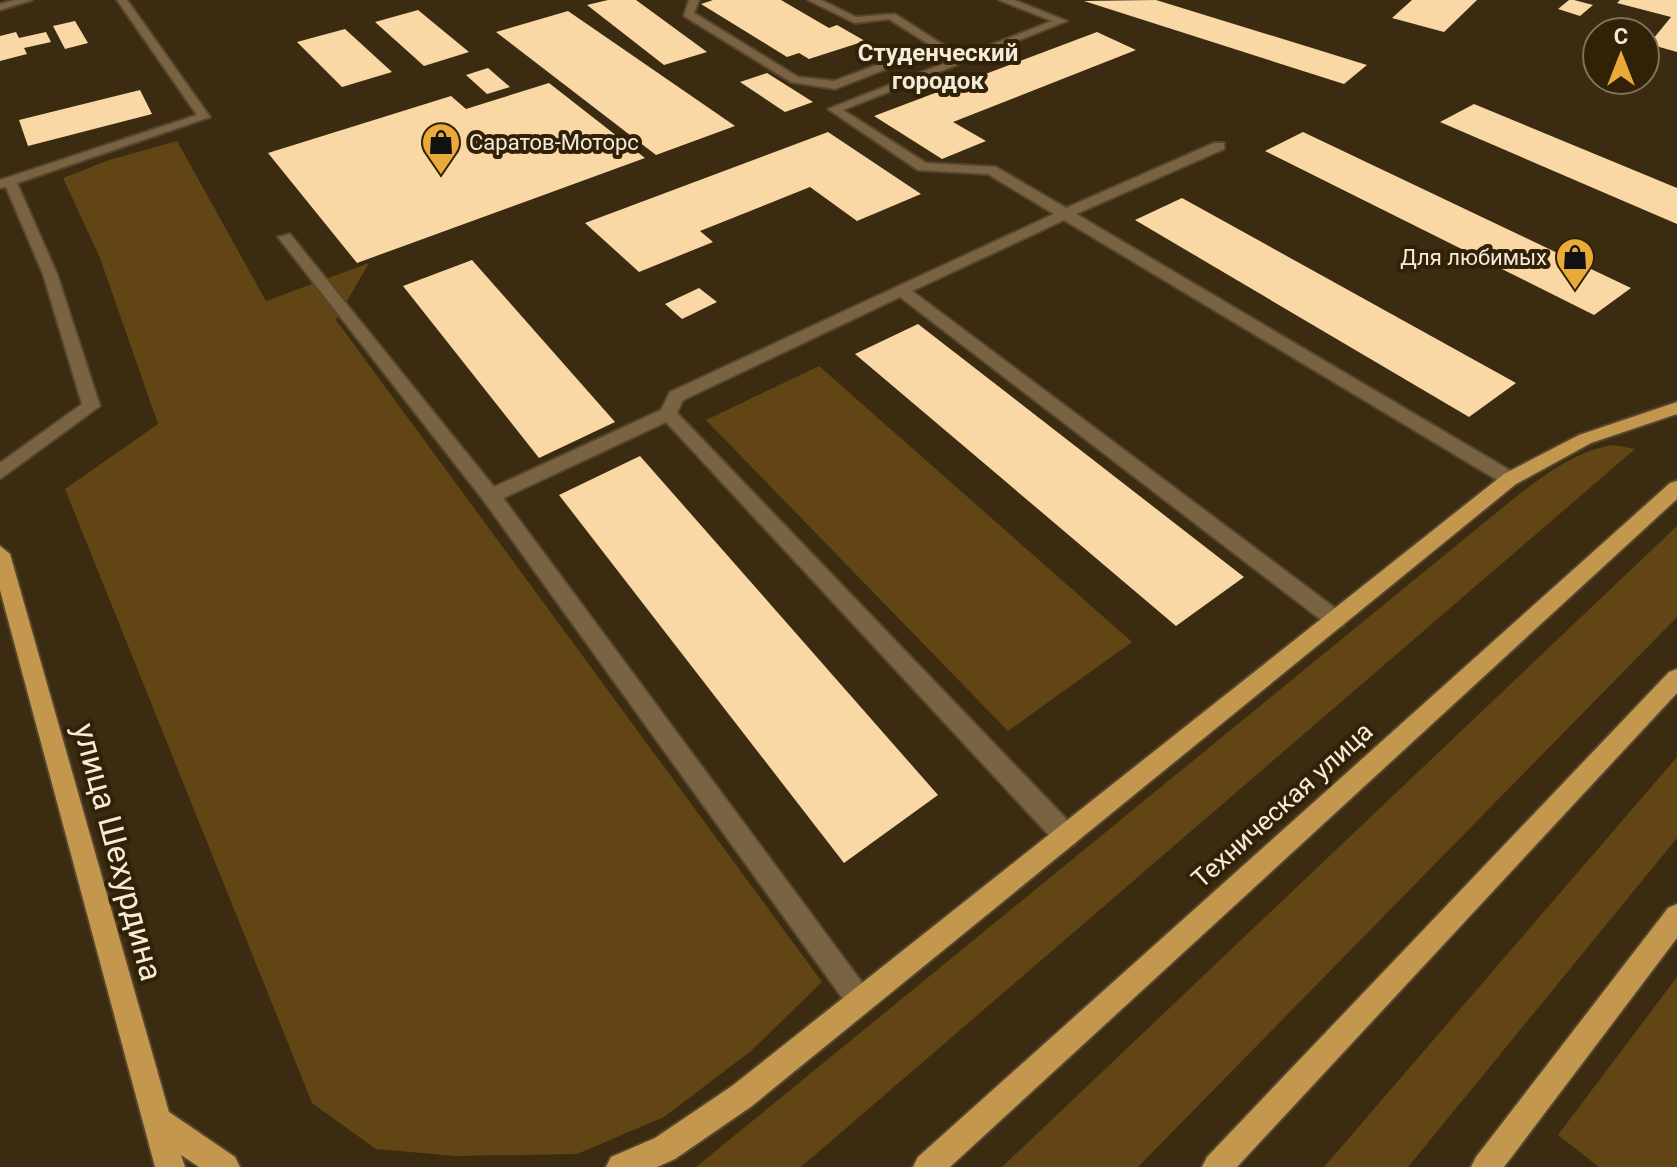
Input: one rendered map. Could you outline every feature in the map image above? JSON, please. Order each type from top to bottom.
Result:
[{"type":"main road","points":[[621,1167],[665,1149],[742,1096],[1510,479],[1585,439],[1677,408]]},
{"type":"main road","name":"Техническая улица","points":[[928,1167],[1677,488]]},
{"type":"main road","name":"улица Шехурдина","points":[[0,554],[170,1167]]},
{"type":"main road","points":[[1217,1167],[1672,683]]},
{"type":"main road","points":[[1486,1167],[1677,917]]},
{"type":"main road","points":[[157,1121],[225,1167]]},
{"type":"lane","points":[[0,7],[27,0]]},
{"type":"lane","points":[[0,472],[91,406],[50,274],[5,183],[204,117],[122,0]]},
{"type":"lane","points":[[694,0],[688,14],[795,80],[835,85],[939,46],[891,16],[855,20],[813,0]]},
{"type":"lane","points":[[1004,0],[1062,21],[834,109],[923,167],[991,170],[1510,479]]},
{"type":"lane","points":[[835,85],[856,100]]},
{"type":"lane","points":[[491,496],[668,414],[676,396],[1067,213],[1219,146]]},
{"type":"lane","points":[[285,237],[491,496],[860,1001]]},
{"type":"lane","points":[[903,292],[1336,620]]},
{"type":"lane","points":[[668,414],[1066,836]]},
{"type":"shaded area","points":[[177,141],[266,301],[369,263],[336,320],[822,982],[751,1051],[664,1117],[577,1154],[455,1156],[376,1149],[312,1103],[65,489],[158,424],[100,258],[63,178],[109,160]]},
{"type":"shaded area","points":[[819,366],[1132,642],[1008,731],[706,420]]},
{"type":"shaded area","points":[[1613,445],[1635,449],[801,1167],[696,1167],[1523,491],[1576,457]]},
{"type":"shaded area","points":[[1677,526],[1677,617],[1138,1167],[1002,1167]]},
{"type":"shaded area","points":[[1677,757],[1677,838],[1408,1167],[1324,1167]]},
{"type":"shaded area","points":[[1677,977],[1677,1167],[1599,1167],[1558,1135]]},
{"type":"building","points":[[608,0],[636,0],[707,52],[664,65],[587,5]]},
{"type":"building","points":[[713,0],[781,0],[829,28],[837,25],[865,41],[809,59],[799,53],[787,57],[701,4]]},
{"type":"building","points":[[1156,0],[1367,65],[1344,84],[1084,1]]},
{"type":"building","points":[[1412,0],[1477,0],[1444,32],[1392,18]]},
{"type":"building","points":[[1569,0],[1593,5],[1580,16],[1558,9]]},
{"type":"building","points":[[1620,0],[1677,0],[1677,52],[1661,47],[1661,29],[1671,17],[1617,3]]},
{"type":"building","points":[[418,10],[469,52],[424,66],[375,22]]},
{"type":"building","points":[[568,11],[735,126],[656,155],[496,32]]},
{"type":"building","points":[[75,21],[88,43],[65,49],[53,26]]},
{"type":"building","points":[[345,29],[392,72],[342,87],[297,42]]},
{"type":"building","points":[[16,32],[19,38],[46,32],[51,42],[24,48],[27,54],[0,61],[0,36]]},
{"type":"building","points":[[1097,32],[1136,50],[953,122],[986,141],[942,159],[874,116]]},
{"type":"building","points":[[488,68],[510,87],[487,94],[466,75]]},
{"type":"building","points":[[767,73],[813,102],[785,112],[740,82]]},
{"type":"building","name":"Саратов-Моторс","points":[[549,83],[645,158],[357,263],[268,153],[451,96],[466,109]]},
{"type":"building","points":[[140,90],[152,114],[28,146],[19,120]]},
{"type":"building","points":[[1474,104],[1677,188],[1677,224],[1440,122]]},
{"type":"building","points":[[828,132],[921,194],[857,221],[810,187],[700,231],[713,242],[639,272],[585,223]]},
{"type":"building","points":[[1303,132],[1631,288],[1594,315],[1265,151]]},
{"type":"building","points":[[1182,198],[1516,383],[1469,417],[1135,220]]},
{"type":"building","points":[[472,260],[615,422],[539,458],[403,286]]},
{"type":"building","points":[[699,288],[717,302],[682,319],[665,304]]},
{"type":"building","points":[[918,324],[1244,577],[1176,626],[855,354]]},
{"type":"building","points":[[640,456],[938,795],[844,863],[559,495]]},
{"type":"place","name":"Саратов-Моторс","points":[[441,176]]},
{"type":"place","name":"Для любимых","points":[[1575,291]]},
{"type":"district","name":"Студенческий городок","points":[[938,67]]}]
